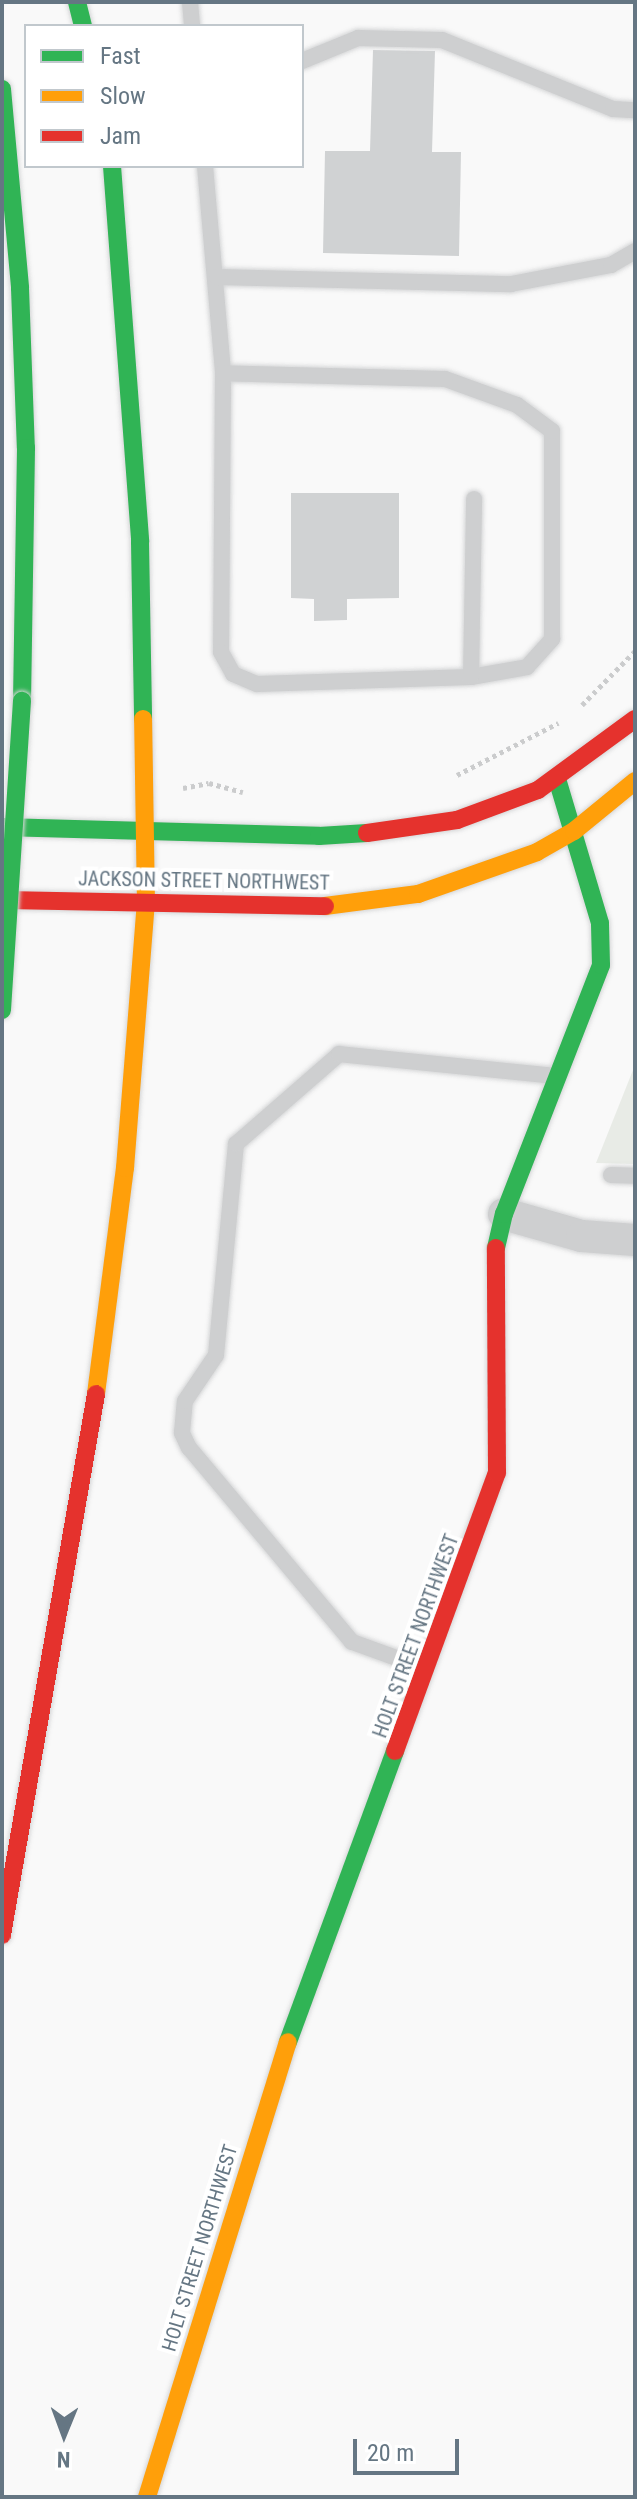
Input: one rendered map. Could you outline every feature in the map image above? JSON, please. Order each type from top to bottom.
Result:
[{"type":"main road","points":[[77,2],[82,24]]},
{"type":"main road","points":[[2,89],[20,288],[26,448],[22,701],[2,1010]]},
{"type":"main road","points":[[2,1935],[84,1485],[125,1168],[146,904],[140,542],[112,168]]},
{"type":"main road","points":[[2,827],[319,836],[404,830],[457,820],[557,779],[635,719]]},
{"type":"main road","name":"HOLT STREET NORTHWEST","points":[[154,2495],[287,2045],[428,1669],[497,1473],[496,1246],[504,1214],[595,989],[602,945],[574,831],[557,779]]},
{"type":"main road","name":"JACKSON STREET NORTHWEST","points":[[2,900],[314,907],[418,894],[501,868],[574,831],[635,781]]},
{"type":"street","points":[[504,1214],[592,1238],[635,1240]]},
{"type":"lane","points":[[190,2],[192,24]]},
{"type":"lane","points":[[304,60],[358,38],[442,40],[613,109],[635,110]]},
{"type":"lane","points":[[205,168],[223,373],[221,652],[233,674],[257,684],[471,677],[527,667],[552,639],[552,431],[517,405],[445,379],[223,373]]},
{"type":"lane","points":[[217,277],[511,284],[611,265],[635,251]]},
{"type":"lane","points":[[471,677],[474,499]]},
{"type":"lane","points":[[428,1669],[352,1642],[189,1448],[182,1433],[185,1401],[216,1355],[236,1144],[339,1054],[560,1077]]},
{"type":"lane","points":[[611,1175],[635,1176]]},
{"type":"path","points":[[580,707],[635,651]]},
{"type":"path","points":[[449,779],[569,717]]},
{"type":"path","points":[[180,789],[209,783],[251,794]]},
{"type":"shaded area","points":[[635,1065],[635,1164],[596,1163]]},
{"type":"building","points":[[373,50],[435,51],[432,152],[461,152],[459,256],[323,253],[325,151],[370,151]]},
{"type":"building","points":[[291,493],[399,493],[399,598],[347,599],[347,620],[314,621],[314,599],[291,598]]},
{"type":"traffic: fast","points":[[77,2],[82,24]]},
{"type":"traffic: fast","points":[[2,89],[20,288],[26,448],[22,701]]},
{"type":"traffic: fast","points":[[112,168],[140,542],[143,719]]},
{"type":"traffic: fast","points":[[2,1010],[22,701]]},
{"type":"traffic: fast","points":[[496,1248],[504,1214],[601,965],[600,923],[557,779]]},
{"type":"traffic: fast","points":[[2,827],[319,836],[367,833]]},
{"type":"traffic: fast","points":[[288,2042],[395,1751]]},
{"type":"traffic: slow","points":[[96,1394],[125,1168],[146,904],[143,719]]},
{"type":"traffic: slow","points":[[325,906],[418,894],[537,852],[574,831],[635,781]]},
{"type":"traffic: slow","points":[[147,2497],[288,2042]]},
{"type":"traffic: jam","points":[[367,833],[457,820],[538,790],[635,719]]},
{"type":"traffic: jam","points":[[2,900],[325,906]]},
{"type":"traffic: jam","points":[[395,1751],[497,1473],[496,1248]]},
{"type":"traffic: jam","points":[[2,1935],[96,1394]]}]
